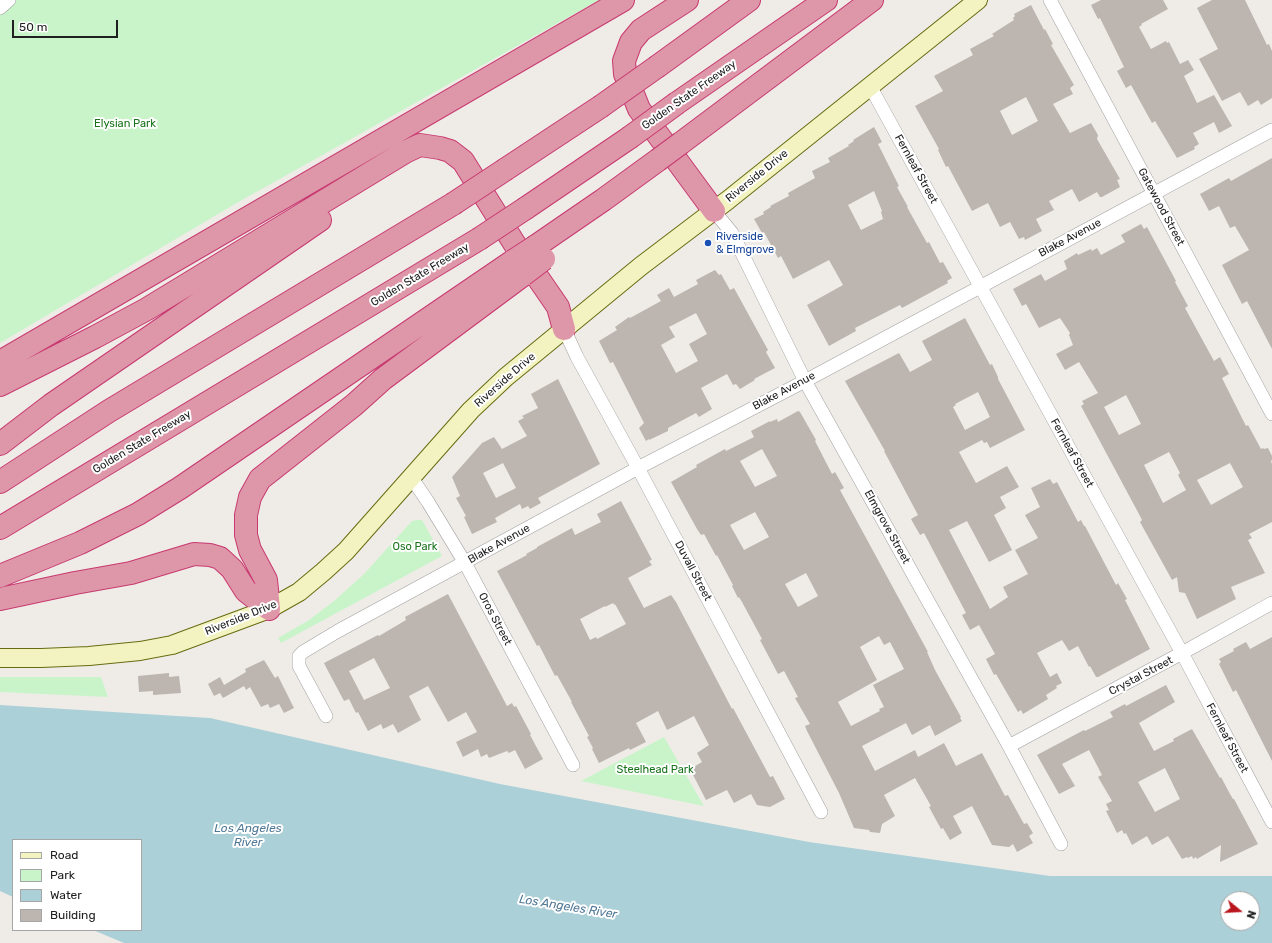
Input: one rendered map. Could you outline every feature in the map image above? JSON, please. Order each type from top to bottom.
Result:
[{"type":"highway","points":[[0,362],[623,0]]},
{"type":"highway","points":[[687,0],[641,30],[631,42],[624,61],[625,74],[638,109],[714,211]]},
{"type":"highway","points":[[0,482],[109,411],[453,204],[600,107],[749,0]]},
{"type":"highway","name":"Golden State Freeway","points":[[0,528],[479,239],[628,138],[826,0]]},
{"type":"highway","points":[[0,576],[80,543],[138,514],[518,268],[540,252],[603,200],[872,0]]},
{"type":"highway","points":[[0,385],[147,309],[405,152],[420,145],[450,151],[463,161],[514,243],[558,307],[564,330]]},
{"type":"highway","points":[[0,444],[51,405],[371,185],[420,153],[433,147]]},
{"type":"highway","points":[[269,610],[266,580],[250,550],[246,535],[246,515],[250,497],[260,479],[342,415],[383,379],[518,268]]},
{"type":"highway","points":[[0,599],[131,573],[194,554],[210,555],[220,558],[232,569],[246,591],[269,610]]},
{"type":"main road","name":"Riverside Drive","points":[[0,658],[48,658],[140,652],[172,645],[269,610],[299,592],[346,551],[471,410],[506,377],[642,266],[714,211],[978,0]]},
{"type":"street","points":[[0,8],[9,0]]},
{"type":"street","name":"Gatewood Street","points":[[1050,0],[1272,414]]},
{"type":"street","name":"Fernleaf Street","points":[[870,86],[981,286],[1272,822]]},
{"type":"street","name":"Blake Avenue","points":[[326,716],[299,666],[299,656],[303,652],[338,631],[638,468],[805,381],[1272,130]]},
{"type":"street","name":"Elmgrove Street","points":[[714,211],[732,233],[805,381],[1009,746],[1061,844]]},
{"type":"street","name":"Duvall Street","points":[[564,330],[577,357],[638,468],[821,812]]},
{"type":"street","name":"Oros Street","points":[[411,477],[465,563],[573,765]]},
{"type":"street","name":"Crystal Street","points":[[1009,746],[1182,654],[1272,603]]},
{"type":"green space","name":"Elysian Park","points":[[0,0],[599,0],[235,204],[0,343]]},
{"type":"green space","name":"Oso Park","points":[[422,520],[442,556],[281,643],[278,638],[309,620],[334,601],[364,574],[412,521]]},
{"type":"green space","points":[[0,677],[101,677],[108,697],[0,692]]},
{"type":"green space","name":"Steelhead Park","points":[[664,737],[704,806],[581,781]]},
{"type":"water","name":"Los Angeles River","points":[[0,705],[210,718],[500,784],[809,842],[1050,876],[1272,876],[1272,943],[124,943],[95,931],[142,931],[142,839],[12,839],[12,897],[0,891]]},
{"type":"building","points":[[1101,0],[1163,0],[1168,9],[1141,24],[1142,25],[1139,27],[1151,49],[1166,41],[1167,43],[1169,42],[1180,64],[1188,60],[1194,70],[1184,76],[1197,103],[1214,95],[1232,126],[1219,133],[1214,122],[1193,133],[1199,144],[1194,147],[1195,149],[1177,158],[1155,121],[1152,123],[1131,85],[1126,88],[1117,71],[1124,67],[1100,18],[1098,19],[1091,5]]},
{"type":"building","points":[[1212,0],[1245,0],[1267,45],[1269,44],[1272,51],[1272,98],[1261,105],[1258,100],[1248,106],[1240,92],[1222,101],[1199,59],[1218,49],[1197,8]]},
{"type":"building","points":[[1031,5],[1053,44],[1051,45],[1074,85],[1070,88],[1073,94],[1053,104],[1070,133],[1091,123],[1098,135],[1097,139],[1120,179],[1117,180],[1120,187],[1102,197],[1100,197],[1097,192],[1079,202],[1072,189],[1049,201],[1054,210],[1036,219],[1042,231],[1025,240],[1024,237],[1019,239],[1010,222],[1000,227],[988,203],[972,211],[948,166],[946,167],[938,150],[939,149],[915,106],[943,91],[934,76],[973,55],[970,49],[994,36],[992,34],[1014,20],[1014,14]],"holes":[[[1026,97],[1038,121],[1012,135],[1000,111]]]},
{"type":"building","points":[[874,127],[882,142],[878,144],[899,186],[897,187],[907,207],[927,243],[929,242],[940,263],[943,262],[952,278],[947,281],[948,283],[902,308],[900,305],[855,328],[856,331],[829,346],[807,305],[843,285],[829,260],[793,279],[781,256],[778,258],[764,232],[762,233],[754,219],[764,214],[763,212],[771,207],[770,206],[789,196],[788,193],[815,178],[812,171],[830,162],[828,158],[849,146],[848,145],[854,141],[853,140]],"holes":[[[874,191],[882,211],[883,219],[861,230],[848,205]]]},
{"type":"building","points":[[1272,158],[1272,349],[1247,301],[1242,304],[1222,265],[1249,250],[1235,226],[1230,228],[1219,206],[1209,211],[1200,194],[1229,178],[1231,181]]},
{"type":"building","points":[[1141,224],[1144,229],[1147,227],[1188,306],[1185,308],[1214,361],[1220,357],[1229,374],[1222,378],[1246,426],[1248,425],[1261,449],[1268,448],[1272,456],[1272,522],[1249,534],[1252,538],[1248,540],[1265,573],[1231,587],[1236,599],[1197,619],[1185,593],[1179,592],[1177,577],[1172,580],[1140,522],[1142,520],[1140,516],[1081,406],[1084,404],[1082,401],[1098,393],[1079,362],[1065,370],[1056,354],[1073,345],[1069,335],[1070,333],[1060,318],[1039,328],[1026,304],[1022,306],[1013,289],[1041,274],[1045,281],[1067,269],[1064,261],[1077,253],[1078,255],[1097,248],[1101,255],[1125,242],[1121,235]],"holes":[[[1126,395],[1141,424],[1119,435],[1104,407]],[[1169,452],[1180,473],[1178,475],[1186,490],[1163,503],[1144,465]],[[1230,463],[1243,487],[1211,505],[1197,480]]]},
{"type":"building","points":[[715,270],[719,275],[721,274],[730,290],[734,288],[768,350],[766,352],[775,368],[754,379],[755,380],[740,389],[736,384],[733,385],[727,374],[701,388],[712,409],[699,417],[696,413],[668,428],[668,431],[646,441],[639,428],[644,423],[613,362],[610,363],[599,341],[617,330],[615,327],[629,317],[630,318],[661,301],[657,295],[669,288],[674,297],[698,284],[696,280]],"holes":[[[696,313],[707,334],[689,344],[698,361],[676,373],[661,345],[675,337],[669,327]]]},
{"type":"building","points":[[965,318],[990,365],[992,364],[998,379],[1025,430],[990,448],[987,442],[984,443],[982,440],[959,452],[976,483],[1007,466],[1019,487],[1000,497],[1006,508],[994,515],[1012,550],[989,562],[967,521],[949,530],[990,609],[1008,597],[1003,587],[1028,574],[1015,550],[1038,538],[1025,515],[1040,507],[1031,488],[1050,479],[1053,484],[1057,482],[1078,522],[1081,520],[1085,526],[1116,585],[1118,583],[1127,599],[1125,600],[1150,649],[1096,677],[1078,646],[1069,651],[1062,640],[1037,653],[1050,677],[1057,673],[1062,683],[1046,695],[1048,699],[1023,714],[1021,710],[1018,712],[996,674],[994,675],[986,659],[995,654],[979,625],[970,630],[962,615],[966,613],[924,533],[920,535],[911,519],[918,515],[885,451],[845,381],[899,353],[910,372],[932,360],[922,341]],"holes":[[[978,392],[990,417],[965,430],[953,407],[956,405],[955,404]]]},
{"type":"building","points":[[558,379],[600,464],[538,498],[541,503],[530,509],[528,506],[522,509],[520,504],[495,518],[497,522],[472,534],[464,517],[466,516],[456,498],[460,496],[452,477],[482,443],[494,437],[502,449],[527,436],[518,421],[524,418],[522,416],[538,408],[531,394]],"holes":[[[503,463],[516,488],[496,498],[483,473]]]},
{"type":"building","points":[[798,411],[800,412],[816,440],[815,441],[832,474],[835,472],[844,488],[840,490],[928,652],[935,670],[961,717],[960,718],[962,721],[935,736],[930,725],[912,735],[906,723],[862,746],[875,771],[915,750],[918,757],[944,743],[956,766],[982,753],[1005,796],[1008,795],[1024,824],[1027,823],[1033,833],[1029,836],[1033,843],[1017,852],[1013,844],[1009,847],[992,845],[972,806],[953,816],[962,833],[950,840],[943,828],[941,829],[929,807],[931,806],[915,778],[884,795],[895,816],[882,824],[880,833],[854,828],[839,793],[807,731],[805,726],[810,724],[795,698],[798,697],[784,671],[778,674],[760,640],[762,639],[742,602],[739,597],[738,598],[732,586],[733,585],[717,555],[716,556],[704,534],[701,535],[697,529],[671,482],[697,467],[696,465],[725,449],[726,451],[754,437],[751,431],[770,421],[777,419],[778,422]],"holes":[[[762,449],[777,476],[755,487],[740,461]],[[755,512],[769,537],[744,550],[730,525]],[[806,573],[818,596],[798,607],[785,584]],[[879,636],[884,645],[890,642],[904,669],[873,685],[884,707],[879,709],[880,711],[851,726],[838,702],[877,680],[860,647]]]},
{"type":"building","points":[[621,501],[652,560],[649,561],[652,565],[628,578],[644,608],[671,595],[770,777],[773,776],[785,799],[770,807],[757,805],[751,794],[734,803],[727,790],[706,800],[690,769],[702,762],[697,753],[709,745],[694,716],[667,730],[658,711],[636,723],[646,742],[630,750],[629,748],[599,763],[587,737],[589,736],[572,702],[557,675],[555,676],[539,645],[537,646],[497,571],[572,528],[575,535],[601,522],[597,514]],"holes":[[[613,603],[614,605],[615,604],[626,624],[597,639],[596,637],[590,640],[580,619],[605,606]]]},
{"type":"building","points":[[448,594],[507,706],[512,703],[514,707],[516,706],[543,759],[525,769],[515,750],[509,753],[507,751],[489,758],[487,754],[481,757],[478,749],[463,757],[456,742],[477,732],[466,712],[448,722],[428,686],[409,696],[421,720],[398,733],[393,724],[383,729],[381,724],[368,731],[349,699],[344,701],[324,663],[378,635],[379,636],[406,620],[405,617]],"holes":[[[374,658],[390,688],[364,700],[349,671]]]},
{"type":"building","points":[[1272,637],[1272,761],[1236,690],[1233,692],[1219,664],[1221,662],[1219,659],[1234,651],[1233,649],[1246,642],[1250,649]]},
{"type":"building","points":[[264,660],[275,678],[278,676],[294,708],[284,713],[279,704],[270,708],[268,704],[261,707],[250,687],[246,690],[244,686],[223,698],[220,693],[214,696],[208,684],[220,677],[224,685],[246,672],[245,669]]},
{"type":"building","points":[[169,673],[169,677],[179,676],[181,693],[153,695],[153,691],[139,692],[138,676]]},
{"type":"building","points":[[1166,685],[1175,702],[1139,723],[1154,751],[1174,741],[1173,739],[1192,729],[1220,778],[1221,777],[1234,799],[1258,844],[1220,862],[1221,845],[1197,859],[1196,857],[1193,859],[1192,856],[1182,859],[1168,836],[1152,845],[1147,836],[1132,845],[1126,833],[1124,834],[1122,830],[1117,833],[1106,811],[1109,810],[1106,804],[1112,801],[1098,777],[1102,775],[1089,750],[1062,764],[1075,786],[1059,794],[1037,755],[1084,730],[1085,731],[1113,717],[1110,712],[1125,704],[1126,706]],"holes":[[[1165,768],[1180,799],[1155,812],[1138,782]]]},
{"type":"place","name":"Riverside & Elmgrove","points":[[708,243]]}]
